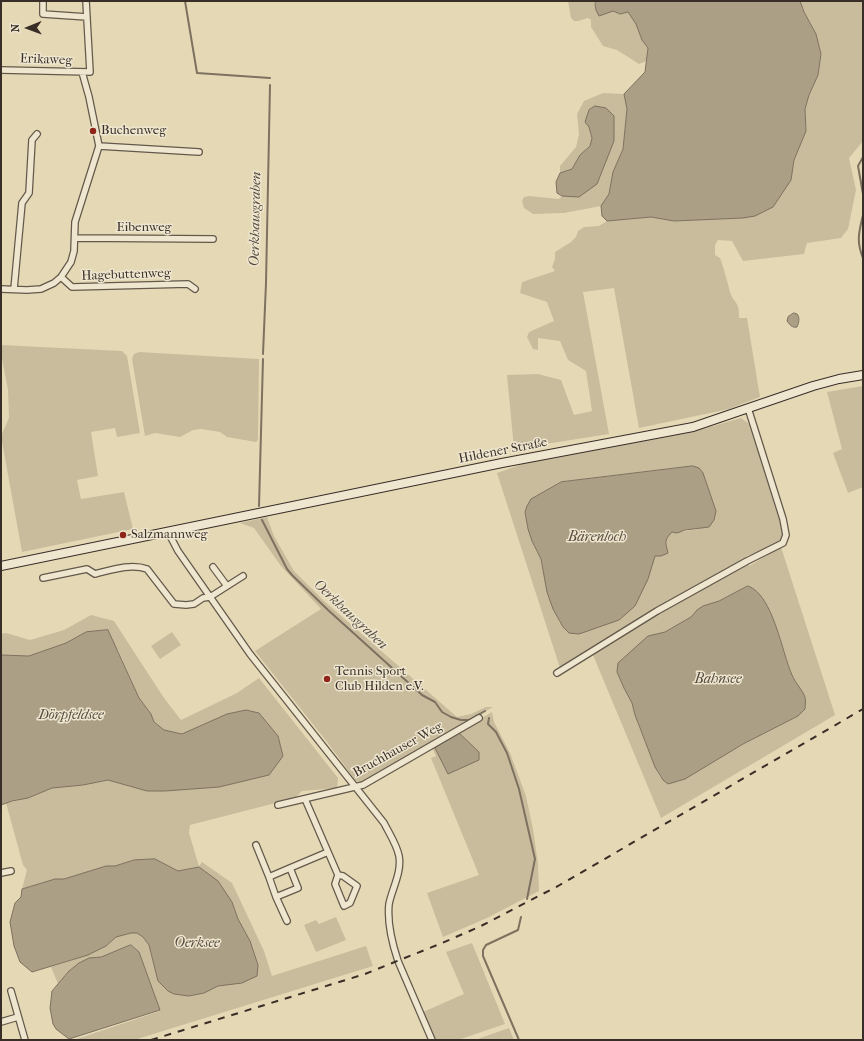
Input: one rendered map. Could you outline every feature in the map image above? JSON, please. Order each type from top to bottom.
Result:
[{"type":"main road","name":"Hildener Straße","points":[[1,566],[502,463],[693,427],[813,386],[839,379],[863,375]]},
{"type":"street","points":[[43,1],[42,14],[87,17],[86,1]]},
{"type":"street","name":"Erikaweg","points":[[1,70],[90,72],[87,17]]},
{"type":"street","points":[[1,289],[41,289],[54,283],[61,277],[71,262],[75,238],[75,222],[99,146],[89,96],[82,72]]},
{"type":"street","points":[[14,289],[22,203],[29,193],[32,140],[37,134]]},
{"type":"street","points":[[99,146],[199,152]]},
{"type":"street","name":"Eibenweg","points":[[75,238],[212,239]]},
{"type":"street","name":"Hagebuttenweg","points":[[61,277],[72,287],[188,284],[195,289]]},
{"type":"street","points":[[557,673],[657,611],[747,561],[783,543],[786,535],[783,519],[748,408]]},
{"type":"street","points":[[168,532],[178,551],[258,664],[384,823],[399,855],[400,864],[390,903],[389,915],[391,933],[398,961],[432,1040]]},
{"type":"street","points":[[43,578],[87,569],[95,574],[132,566],[140,567],[147,569],[174,604],[186,605],[194,604],[203,598],[210,597],[243,576]]},
{"type":"street","points":[[212,567],[227,586]]},
{"type":"street","name":"Bruchhauser Weg","points":[[278,805],[363,785],[479,718]]},
{"type":"street","points":[[305,799],[338,875],[335,884],[344,906],[350,904],[358,886],[343,876],[338,875]]},
{"type":"street","points":[[256,845],[287,921]]},
{"type":"street","points":[[269,877],[328,852]]},
{"type":"street","points":[[276,897],[298,888],[290,868]]},
{"type":"street","points":[[1,873],[11,871]]},
{"type":"street","points":[[11,991],[25,1040]]},
{"type":"street","points":[[1,1022],[18,1017]]},
{"type":"shaded area","points":[[568,1],[597,1],[595,4],[596,10],[613,11],[620,14],[628,12],[636,24],[642,40],[648,48],[647,61],[639,64],[617,50],[603,46],[591,27],[591,20],[588,18],[574,21],[571,18]]},
{"type":"shaded area","points":[[800,1],[863,1],[863,141],[849,158],[856,190],[848,229],[841,238],[807,243],[804,254],[743,261],[732,241],[718,240],[715,245],[715,255],[720,258],[730,292],[739,308],[739,318],[747,318],[760,397],[729,409],[639,428],[614,288],[583,292],[609,434],[514,449],[507,375],[538,374],[561,380],[574,415],[592,411],[586,371],[568,360],[560,341],[538,338],[538,350],[533,349],[527,337],[529,332],[554,321],[547,302],[520,293],[522,282],[555,271],[552,267],[555,259],[555,252],[571,242],[576,237],[578,231],[584,227],[599,226],[607,221],[651,217],[674,221],[743,218],[791,180],[794,160],[806,131],[805,109],[809,95],[818,75],[821,54],[816,34]]},
{"type":"shaded area","points":[[603,93],[624,94],[627,109],[623,149],[613,172],[609,194],[601,206],[564,213],[533,214],[524,208],[522,201],[524,197],[529,196],[559,199],[562,196],[566,196],[614,141],[589,127],[592,138],[590,146],[580,155],[572,169],[560,173],[560,166],[576,147],[579,134],[577,114],[584,101]]},
{"type":"shaded area","points":[[1,345],[122,351],[127,356],[140,433],[117,437],[115,428],[91,432],[98,476],[77,480],[81,499],[124,492],[133,529],[22,552],[1,436],[9,418],[8,390],[1,353]]},
{"type":"shaded area","points":[[139,352],[259,359],[258,440],[256,442],[227,437],[220,432],[201,429],[193,430],[180,437],[155,433],[145,436],[132,359],[134,354]]},
{"type":"shaded area","points":[[863,386],[863,487],[848,493],[833,453],[842,449],[827,392]]},
{"type":"shaded area","points":[[741,418],[748,423],[783,532],[780,541],[746,556],[749,566],[781,547],[835,715],[661,818],[593,655],[590,651],[560,668],[497,473],[523,464],[692,432]],"holes":[[[693,466],[699,468],[703,474],[716,511],[699,529],[672,532],[667,537],[665,544],[667,548],[661,556],[655,555],[635,606],[567,632],[559,621],[541,559],[528,529],[525,512],[536,496],[561,482]],[[748,586],[757,591],[764,600],[776,626],[789,667],[806,698],[798,716],[668,784],[659,775],[639,727],[632,703],[617,672],[648,636],[665,632],[691,617],[697,610],[719,601]]]},
{"type":"shaded area","points":[[267,517],[274,536],[294,571],[324,601],[457,717],[471,714],[486,707],[493,707],[362,782],[356,781],[255,651],[321,609],[281,566],[254,528],[240,523]]},
{"type":"shaded area","points":[[91,615],[114,621],[164,698],[181,720],[237,693],[259,678],[338,778],[337,788],[302,791],[295,798],[190,825],[189,833],[199,866],[202,862],[232,883],[264,951],[272,976],[366,946],[373,966],[134,1040],[74,1040],[160,1011],[139,952],[131,945],[101,957],[89,958],[79,963],[69,971],[58,984],[51,967],[88,955],[106,946],[116,937],[137,933],[143,937],[149,945],[154,965],[168,991],[174,994],[189,996],[204,993],[258,965],[250,941],[238,919],[232,902],[199,867],[178,871],[155,859],[134,860],[115,866],[106,866],[64,879],[55,879],[22,889],[27,870],[23,865],[6,803],[28,798],[52,788],[83,785],[108,780],[147,791],[219,787],[236,782],[283,756],[278,736],[259,713],[246,710],[227,714],[182,734],[164,730],[154,722],[151,714],[139,698],[118,650],[86,632],[66,643],[29,656],[1,655],[1,634],[6,633],[30,640],[64,630]]},
{"type":"shaded area","points":[[172,632],[181,645],[160,659],[151,646]]},
{"type":"shaded area","points":[[492,712],[494,722],[510,753],[526,796],[538,864],[539,891],[487,918],[443,937],[427,893],[479,875],[431,758],[436,756],[432,748]]},
{"type":"shaded area","points":[[336,917],[346,940],[316,952],[304,925],[316,920],[319,924]]},
{"type":"shaded area","points":[[472,943],[505,1024],[458,1040],[435,1040],[423,1012],[464,994],[446,952]]},
{"type":"shaded area","points":[[509,1028],[514,1040],[475,1040]]},
{"type":"water","points":[[597,1],[800,1],[816,34],[821,54],[818,75],[809,95],[805,109],[806,131],[794,160],[791,180],[773,207],[755,216],[743,218],[674,221],[651,217],[607,221],[602,216],[601,206],[609,194],[613,172],[623,149],[627,109],[624,94],[645,72],[648,48],[642,40],[636,24],[628,12],[620,14],[613,11],[599,16],[595,4]]},
{"type":"water","points":[[595,106],[606,108],[614,116],[614,141],[597,184],[579,197],[562,196],[557,193],[556,182],[560,173],[572,169],[580,155],[590,146],[592,138],[589,127],[585,122],[589,110]]},
{"type":"water","points":[[794,313],[799,317],[797,327],[792,327],[787,321],[788,317]]},
{"type":"water","name":"Bärenloch","points":[[693,466],[699,468],[703,473],[716,511],[714,520],[709,527],[685,530],[677,533],[672,532],[669,535],[666,540],[668,553],[661,556],[655,556],[648,579],[635,606],[619,620],[579,634],[569,633],[563,627],[553,609],[547,592],[541,559],[528,529],[525,512],[531,499],[561,482]]},
{"type":"water","name":"Bahnsee","points":[[748,586],[757,591],[764,600],[770,612],[776,625],[792,675],[805,697],[805,709],[798,716],[743,744],[685,779],[668,784],[663,780],[655,767],[635,715],[632,703],[617,672],[618,663],[648,636],[665,632],[691,617],[703,606],[719,601]]},
{"type":"water","name":"Dörpfeldsee","points":[[108,630],[139,698],[151,714],[154,722],[164,730],[182,734],[227,714],[246,710],[259,713],[278,736],[283,756],[269,775],[219,787],[165,791],[147,791],[108,780],[83,785],[52,788],[28,798],[1,805],[1,655],[29,656],[66,643],[86,632]]},
{"type":"water","points":[[459,733],[479,752],[479,760],[448,774],[435,748]]},
{"type":"water","name":"Oerksee","points":[[155,859],[178,871],[199,867],[218,881],[232,902],[238,919],[250,941],[258,965],[257,976],[242,983],[218,986],[204,993],[189,996],[174,994],[168,991],[158,981],[149,945],[143,937],[137,933],[116,937],[106,946],[88,955],[32,972],[20,962],[14,946],[10,922],[15,903],[21,897],[22,889],[55,879],[64,879],[106,866],[115,866],[134,860]]},
{"type":"water","points":[[131,945],[139,952],[160,1010],[69,1039],[56,1029],[53,1024],[50,1008],[52,991],[69,971],[79,963],[89,958],[101,957]]},
{"type":"waterway","name":"Oerkhausgraben","points":[[185,1],[197,73],[270,78]]},
{"type":"waterway","name":"Oerkhausgraben","points":[[263,354],[270,85]]},
{"type":"waterway","points":[[863,157],[858,166],[863,194]]},
{"type":"waterway","points":[[863,215],[859,232],[859,246],[863,258]]},
{"type":"waterway","name":"Oerkhausgraben","points":[[259,506],[263,359]]},
{"type":"waterway","name":"Oerkhausgraben","points":[[262,520],[287,569],[292,575],[328,610],[422,695],[435,702],[442,712],[461,720],[469,720],[485,711]]},
{"type":"waterway","name":"Oerkhausgraben","points":[[489,718],[488,724],[496,732],[507,753],[519,789],[535,859],[527,899]]},
{"type":"waterway","name":"Oerkhausgraben","points":[[519,1040],[483,956],[483,950],[486,945],[518,930],[521,917]]},
{"type":"railway","points":[[151,1040],[365,974],[479,927],[558,886],[863,709]]},
{"type":"place","name":"Buchenweg","points":[[93,131]]},
{"type":"place","name":"Salzmannweg","points":[[123,535]]},
{"type":"place","name":"Tennis Sport Club Hilden e.V.","points":[[327,679]]}]
